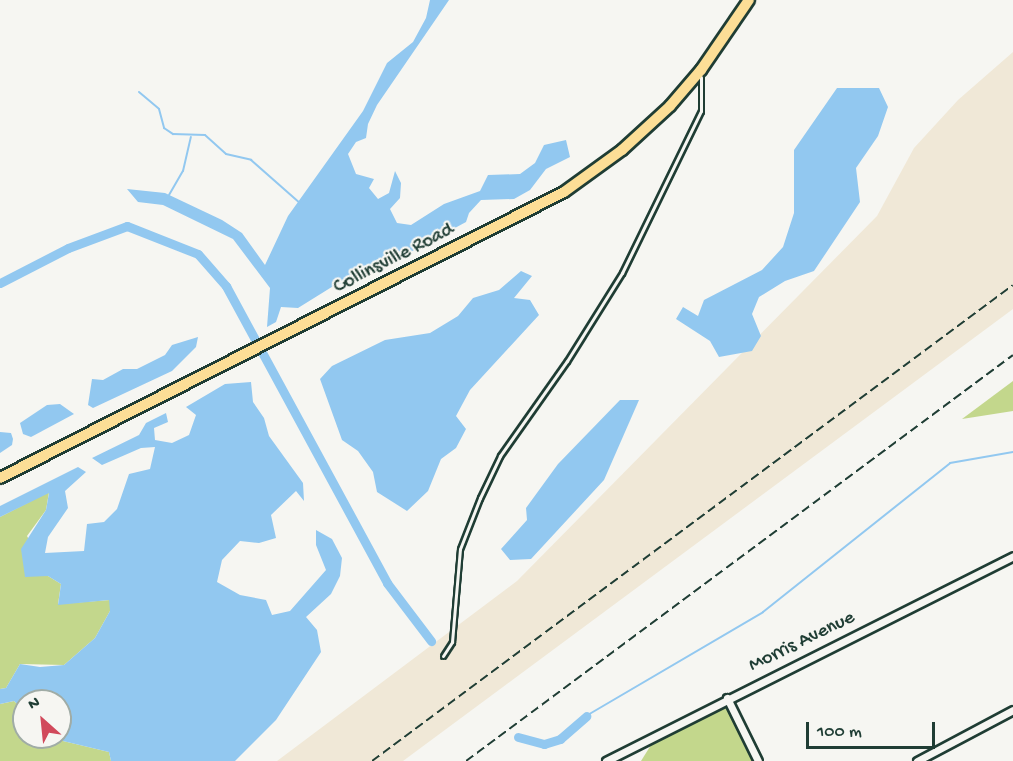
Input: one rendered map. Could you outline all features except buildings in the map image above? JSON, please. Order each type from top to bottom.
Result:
[{"type":"main road","name":"Collinsville Road","points":[[0,478],[564,192],[622,150],[701,70],[748,0]]},
{"type":"street","name":"Morris Avenue","points":[[606,761],[727,698],[1013,556]]},
{"type":"street","points":[[727,698],[758,761]]},
{"type":"street","points":[[917,761],[1013,710]]},
{"type":"lane","points":[[443,656],[452,642],[460,549],[480,498],[500,456],[594,321],[649,220],[701,111],[701,70]]},
{"type":"shaded area","points":[[1013,52],[1013,309],[403,761],[277,761],[517,581],[877,216],[914,148],[958,100]]},
{"type":"green space","points":[[1013,381],[1013,411],[962,419]]},
{"type":"green space","points":[[49,492],[46,510],[27,536],[48,576],[61,584],[58,604],[110,600],[110,611],[95,638],[64,665],[20,664],[6,688],[0,689],[0,517]]},
{"type":"green space","points":[[725,699],[752,761],[641,761],[656,737]]},
{"type":"green space","points":[[12,701],[12,749],[72,749],[72,743],[109,752],[111,761],[0,761],[0,704]]},
{"type":"water","points":[[430,0],[449,0],[377,105],[368,124],[366,138],[356,142],[348,154],[356,174],[374,179],[369,188],[378,199],[389,193],[395,171],[401,183],[400,198],[390,209],[397,223],[411,225],[444,204],[480,191],[488,175],[520,174],[535,163],[544,145],[566,140],[570,157],[546,169],[530,190],[514,199],[481,200],[469,213],[466,222],[361,279],[335,285],[298,308],[281,307],[276,322],[267,327],[270,288],[233,239],[163,205],[138,202],[127,189],[165,193],[222,220],[242,233],[265,265],[288,216],[363,111],[387,63],[413,42],[426,18]]},
{"type":"water","points":[[837,88],[879,88],[888,107],[878,136],[856,168],[860,202],[814,271],[785,281],[759,297],[752,314],[761,336],[752,351],[719,357],[710,341],[676,319],[683,307],[698,316],[704,300],[762,270],[783,247],[794,213],[794,150]]},
{"type":"water","points":[[521,271],[532,276],[514,298],[530,300],[539,315],[470,390],[456,416],[466,429],[456,448],[441,459],[428,491],[407,511],[377,492],[373,472],[358,451],[342,440],[320,379],[332,366],[385,340],[430,333],[458,316],[473,298],[499,290]]},
{"type":"water","points":[[198,337],[196,347],[172,371],[93,408],[88,405],[92,379],[103,380],[123,369],[137,369],[165,355],[172,345]]},
{"type":"water","points":[[251,382],[253,402],[264,418],[269,436],[303,483],[304,501],[296,491],[271,515],[276,538],[259,543],[240,541],[222,560],[217,582],[240,595],[266,600],[272,615],[290,611],[326,570],[316,545],[316,530],[332,539],[342,558],[340,576],[331,594],[306,617],[317,630],[321,652],[276,720],[235,761],[111,761],[109,752],[72,743],[72,689],[12,689],[12,701],[0,704],[0,689],[6,688],[20,664],[40,667],[64,665],[95,638],[110,611],[109,600],[58,605],[61,584],[48,576],[25,577],[21,549],[46,510],[49,493],[0,517],[0,506],[78,467],[86,472],[65,491],[68,508],[48,537],[45,553],[84,551],[87,524],[104,522],[117,509],[129,474],[150,469],[155,447],[141,448],[102,465],[92,458],[139,435],[146,423],[166,413],[168,422],[154,428],[155,440],[172,443],[189,435],[196,415],[186,407],[225,384]]},
{"type":"water","points":[[620,400],[639,400],[604,480],[531,559],[510,560],[501,549],[527,520],[526,508],[558,464]]},
{"type":"water","points":[[60,404],[74,414],[31,437],[23,434],[20,423],[47,405]]},
{"type":"water","points":[[0,432],[11,433],[13,439],[12,445],[0,453]]},
{"type":"waterway","points":[[139,92],[159,109],[164,128],[173,134],[205,135],[226,154],[251,160],[300,203]]},
{"type":"waterway","points":[[169,195],[183,171],[191,137]]},
{"type":"waterway","points":[[0,283],[68,248],[127,226],[198,254],[226,286],[387,583],[431,641]]},
{"type":"waterway","points":[[586,716],[763,612],[950,463],[1013,452]]},
{"type":"waterway","points":[[518,737],[544,744],[560,739],[586,716]]},
{"type":"railway","points":[[372,761],[1013,285]]},
{"type":"railway","points":[[466,761],[1013,355]]}]
